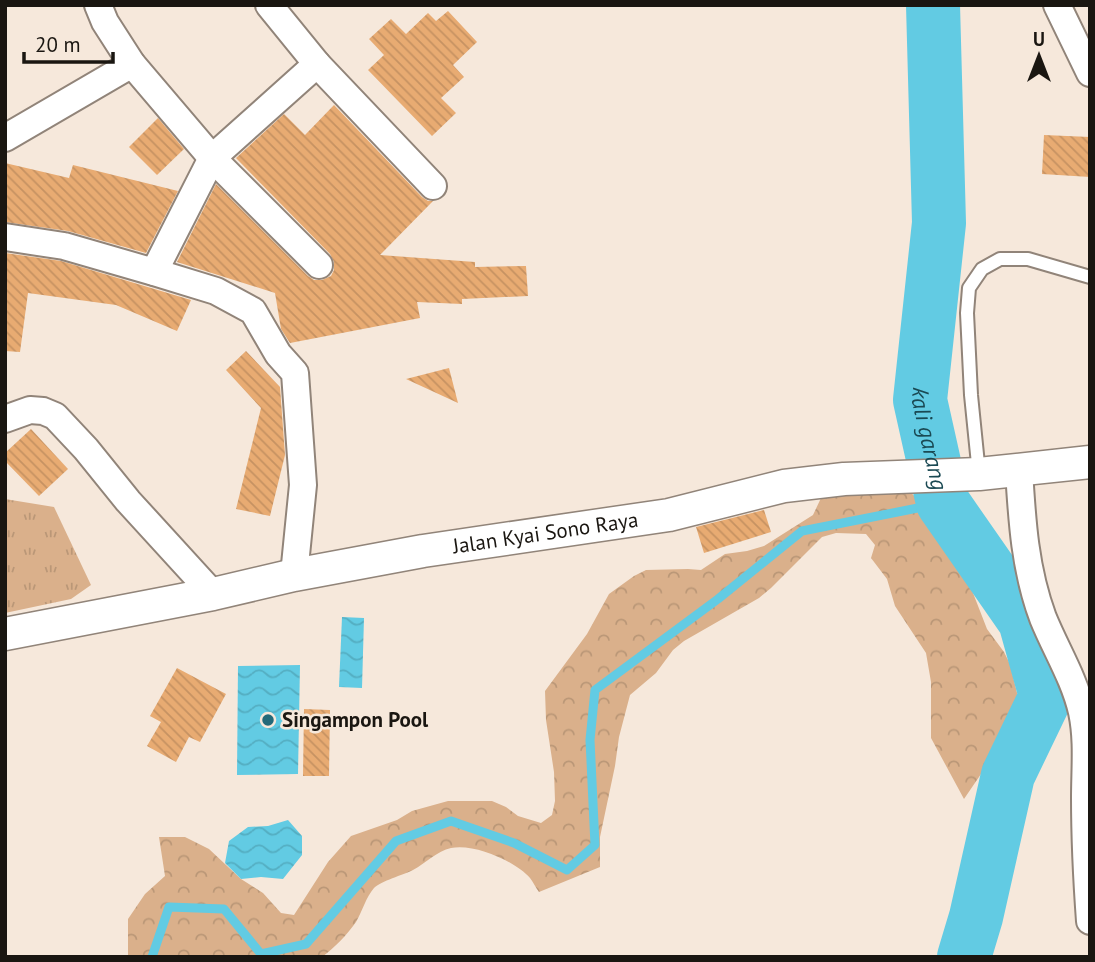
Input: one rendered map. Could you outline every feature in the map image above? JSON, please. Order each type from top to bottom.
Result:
[{"type":"street","points":[[98,5],[105,22],[132,64],[212,158],[318,265]]},
{"type":"street","points":[[269,5],[317,64],[433,186]]},
{"type":"street","points":[[1057,5],[1090,73]]},
{"type":"street","points":[[6,135],[132,64]]},
{"type":"street","points":[[154,272],[212,158],[317,64]]},
{"type":"street","points":[[5,237],[64,247],[154,272],[216,291],[253,311],[278,354],[295,373],[303,485],[294,575]]},
{"type":"street","points":[[5,419],[30,411],[43,411],[55,416],[213,594]]},
{"type":"street","name":"Jalan Kyai Sono Raya","points":[[5,634],[422,551],[669,515],[784,486],[844,479],[979,474],[1090,462]]},
{"type":"street","points":[[1019,470],[1023,537],[1031,578],[1044,619],[1074,684],[1082,713],[1086,740],[1086,850],[1090,921]]},
{"type":"lane","points":[[979,474],[971,395],[967,313],[969,288],[982,269],[1000,259],[1028,259],[1090,277]]},
{"type":"green space","points":[[909,491],[947,526],[987,629],[1010,664],[1018,697],[1018,712],[996,752],[964,799],[931,738],[931,682],[926,653],[895,606],[887,579],[871,558],[875,545],[866,534],[836,533],[822,537],[759,598],[684,641],[673,650],[656,673],[630,695],[600,837],[600,867],[539,892],[530,878],[515,865],[471,848],[451,848],[436,854],[413,870],[377,885],[352,927],[322,957],[128,957],[128,919],[145,894],[165,876],[159,837],[185,837],[209,849],[241,879],[263,893],[281,913],[294,915],[328,862],[351,836],[397,820],[412,811],[448,801],[492,801],[518,816],[541,823],[552,815],[555,801],[545,691],[587,634],[609,594],[646,570],[701,570],[725,554],[764,546],[813,515],[821,498]]},
{"type":"green space","points":[[5,499],[54,507],[91,585],[71,599],[5,613]]},
{"type":"water","name":"Singampon Pool","points":[[342,617],[364,618],[362,688],[339,687]]},
{"type":"water","name":"Singampon Pool","points":[[300,665],[298,774],[237,775],[238,666]]},
{"type":"water","points":[[288,820],[302,836],[302,855],[283,879],[241,879],[225,863],[229,841],[248,827],[268,826]]},
{"type":"building","points":[[448,11],[477,42],[453,65],[464,77],[441,98],[456,113],[432,136],[368,70],[384,55],[369,39],[391,19],[406,34],[428,13],[436,21]]},
{"type":"building","points":[[334,105],[422,197],[433,201],[380,255],[475,262],[475,267],[526,266],[528,296],[462,299],[462,304],[417,302],[420,318],[290,343],[281,329],[275,293],[177,262],[216,184],[308,276],[314,280],[322,280],[331,276],[334,262],[330,254],[236,158],[284,114],[305,135]]},
{"type":"building","points":[[158,118],[184,149],[157,175],[129,147]]},
{"type":"building","points":[[1044,135],[1090,137],[1090,177],[1042,174]]},
{"type":"building","points":[[5,163],[69,178],[73,165],[178,191],[146,253],[68,231],[5,222]]},
{"type":"building","points":[[5,253],[61,261],[191,300],[177,331],[116,305],[28,293],[20,352],[5,351]]},
{"type":"building","points":[[246,351],[280,387],[285,455],[270,516],[236,509],[261,408],[226,370]]},
{"type":"building","points":[[449,368],[458,403],[406,379]]},
{"type":"building","points":[[31,429],[68,469],[39,496],[5,461],[5,453]]},
{"type":"building","points":[[764,510],[771,532],[704,553],[696,527]]},
{"type":"building","points":[[177,668],[226,694],[200,742],[189,737],[176,762],[147,746],[161,722],[150,716]]},
{"type":"building","points":[[304,709],[330,710],[329,776],[303,776]]},
{"type":"waterway","name":"kali garang","points":[[933,5],[939,223],[920,400],[943,503],[1025,621],[1046,696],[1008,775],[976,917],[964,957]]},
{"type":"waterway","points":[[152,957],[169,907],[224,909],[261,954],[306,944],[396,841],[451,821],[514,843],[567,870],[595,845],[590,740],[595,690],[718,599],[802,531],[943,503]]},
{"type":"place","name":"Singampon Pool","points":[[268,720]]}]
